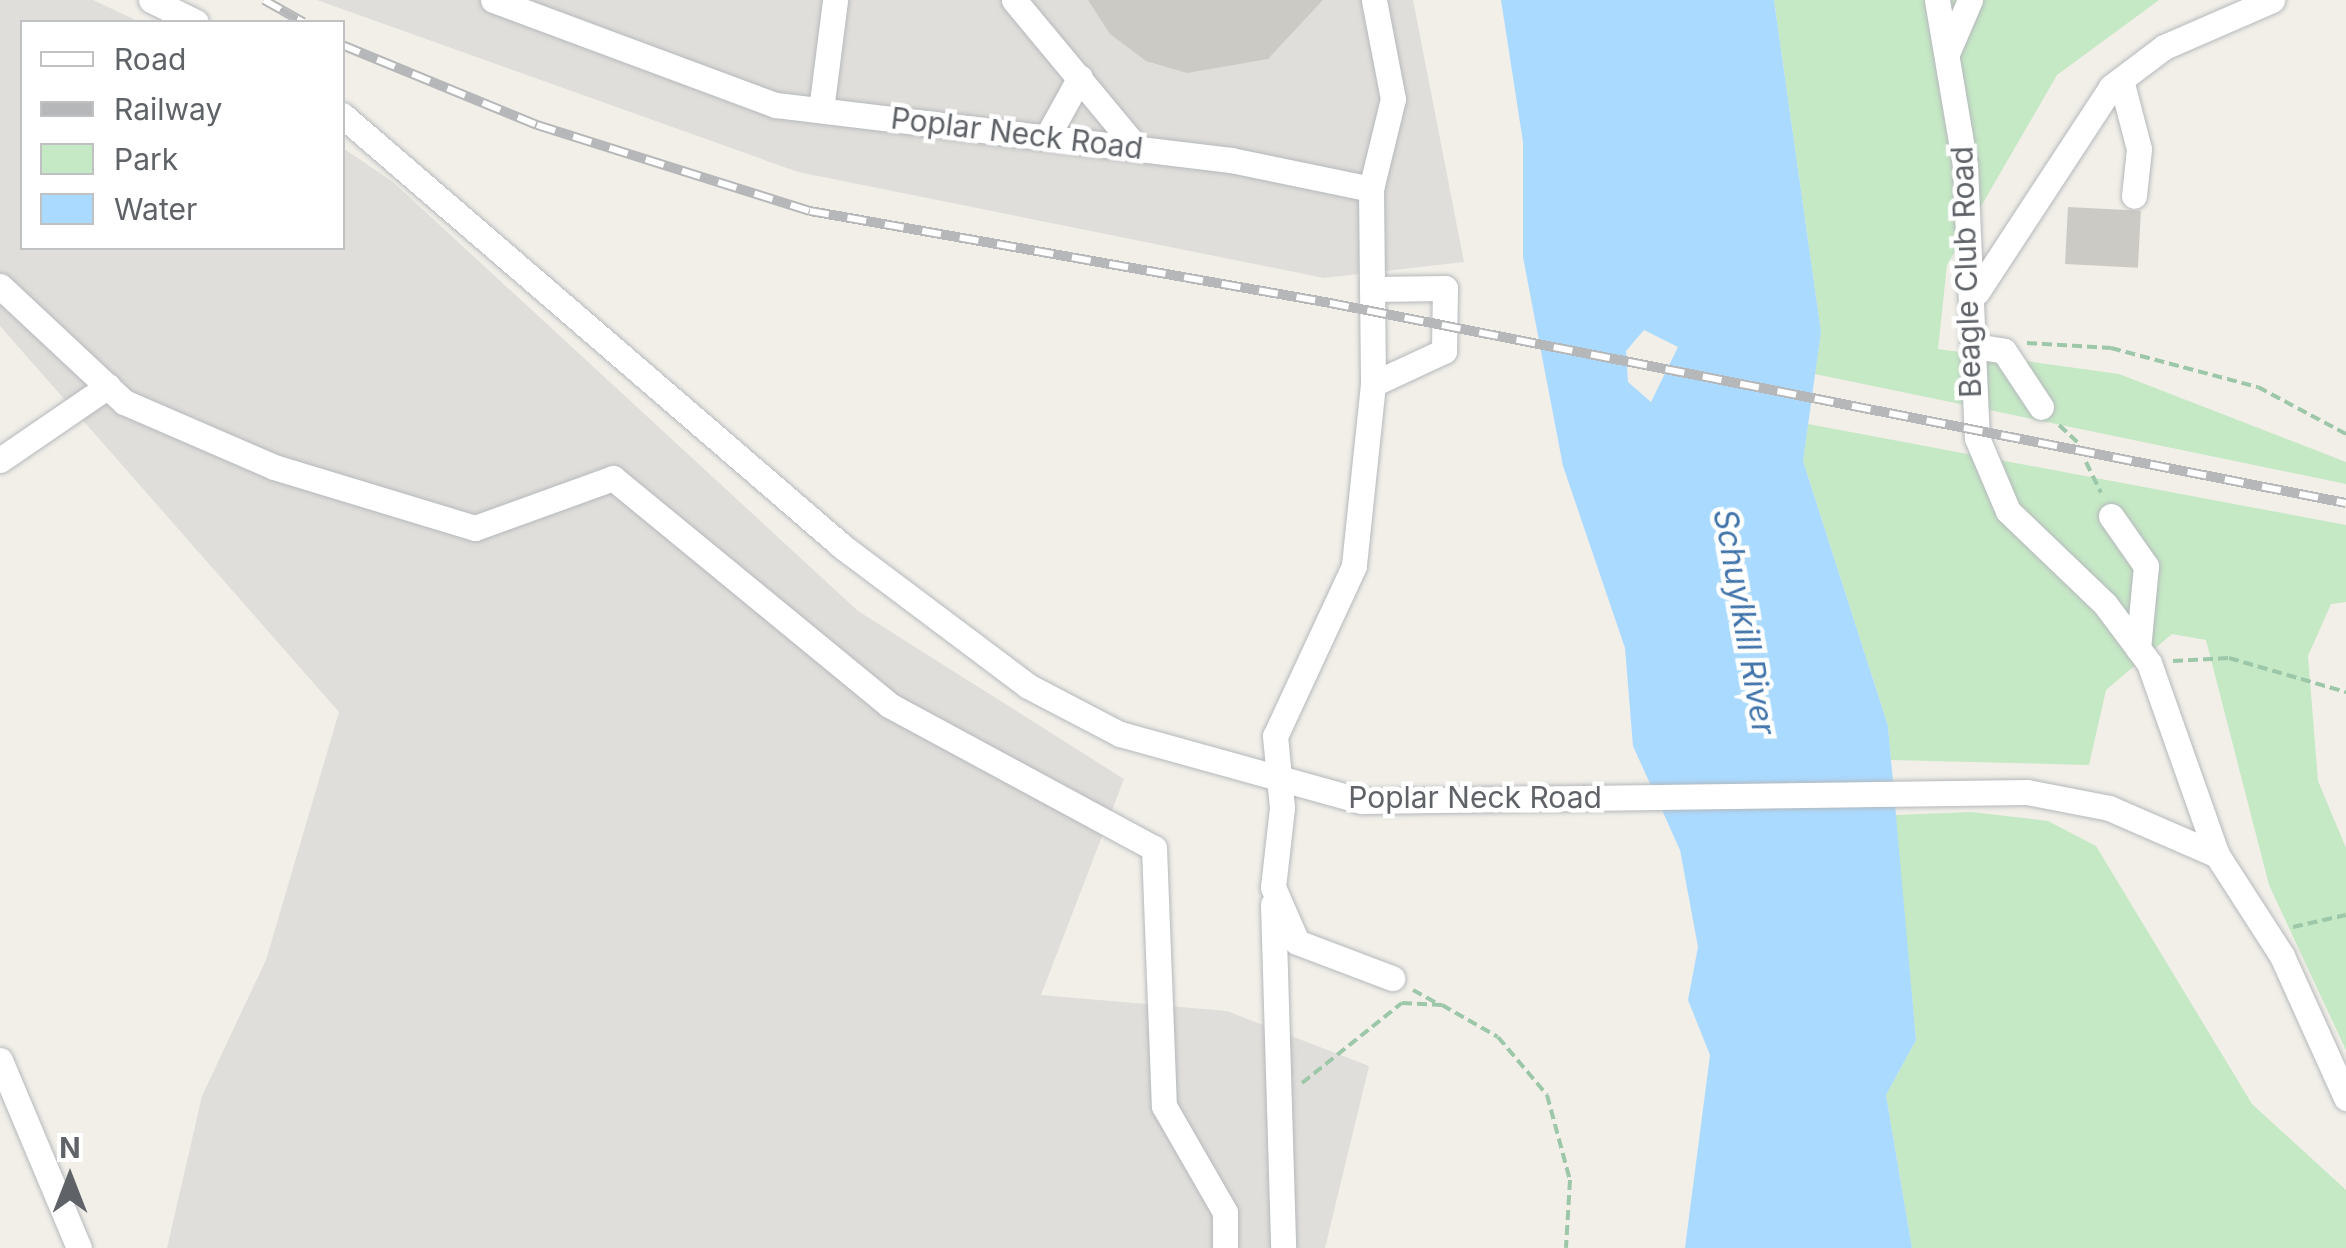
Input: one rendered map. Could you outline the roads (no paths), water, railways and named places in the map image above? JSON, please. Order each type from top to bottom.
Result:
[{"type":"street","points":[[149,0],[192,20]]},
{"type":"street","name":"Poplar Neck Road","points":[[494,0],[620,52],[776,105],[1136,147],[1371,189]]},
{"type":"street","points":[[820,110],[836,0]]},
{"type":"street","points":[[1014,0],[1136,147]]},
{"type":"street","points":[[1283,1248],[1273,886],[1275,736],[1354,566],[1373,384],[1371,189],[1393,99],[1374,0]]},
{"type":"street","name":"Beagle Club Road","points":[[1937,0],[1948,52],[1972,302],[1977,438],[2008,511],[2143,656],[2217,855],[2269,933],[2346,1098]]},
{"type":"street","points":[[1948,52],[1970,0]]},
{"type":"street","points":[[1972,302],[1988,264],[2121,80],[2164,47],[2272,0]]},
{"type":"street","points":[[1048,135],[1080,76]]},
{"type":"street","points":[[2121,80],[2139,148],[2134,196]]},
{"type":"street","name":"Poplar Neck Road","points":[[345,117],[843,547],[995,662],[1120,734],[1277,782],[1409,803],[1990,788],[2093,804],[2217,855]]},
{"type":"street","points":[[0,286],[108,386],[274,467],[476,528],[614,478],[890,705],[1154,848],[1164,1106],[1225,1212],[1224,1248]]},
{"type":"street","points":[[1372,289],[1445,288],[1444,351],[1373,384]]},
{"type":"street","points":[[1974,346],[2004,351],[2041,407]]},
{"type":"street","points":[[0,460],[108,386]]},
{"type":"street","points":[[2111,516],[2146,566],[2143,656]]},
{"type":"street","points":[[1273,886],[1297,942],[1392,978]]},
{"type":"street","points":[[0,1060],[79,1248]]},
{"type":"water","name":"Schuylkill River","points":[[1501,0],[1774,0],[1821,332],[1803,461],[1888,726],[1916,1040],[1886,1095],[1912,1248],[1685,1248],[1710,1055],[1688,1000],[1698,947],[1680,850],[1633,746],[1625,648],[1563,466],[1523,257],[1523,142]],"holes":[[[1644,330],[1678,347],[1651,402],[1628,382],[1626,351]]]},
{"type":"railway","points":[[264,0],[299,20]]},
{"type":"railway","points":[[345,46],[537,125],[810,211],[1330,303],[2346,503]]}]
